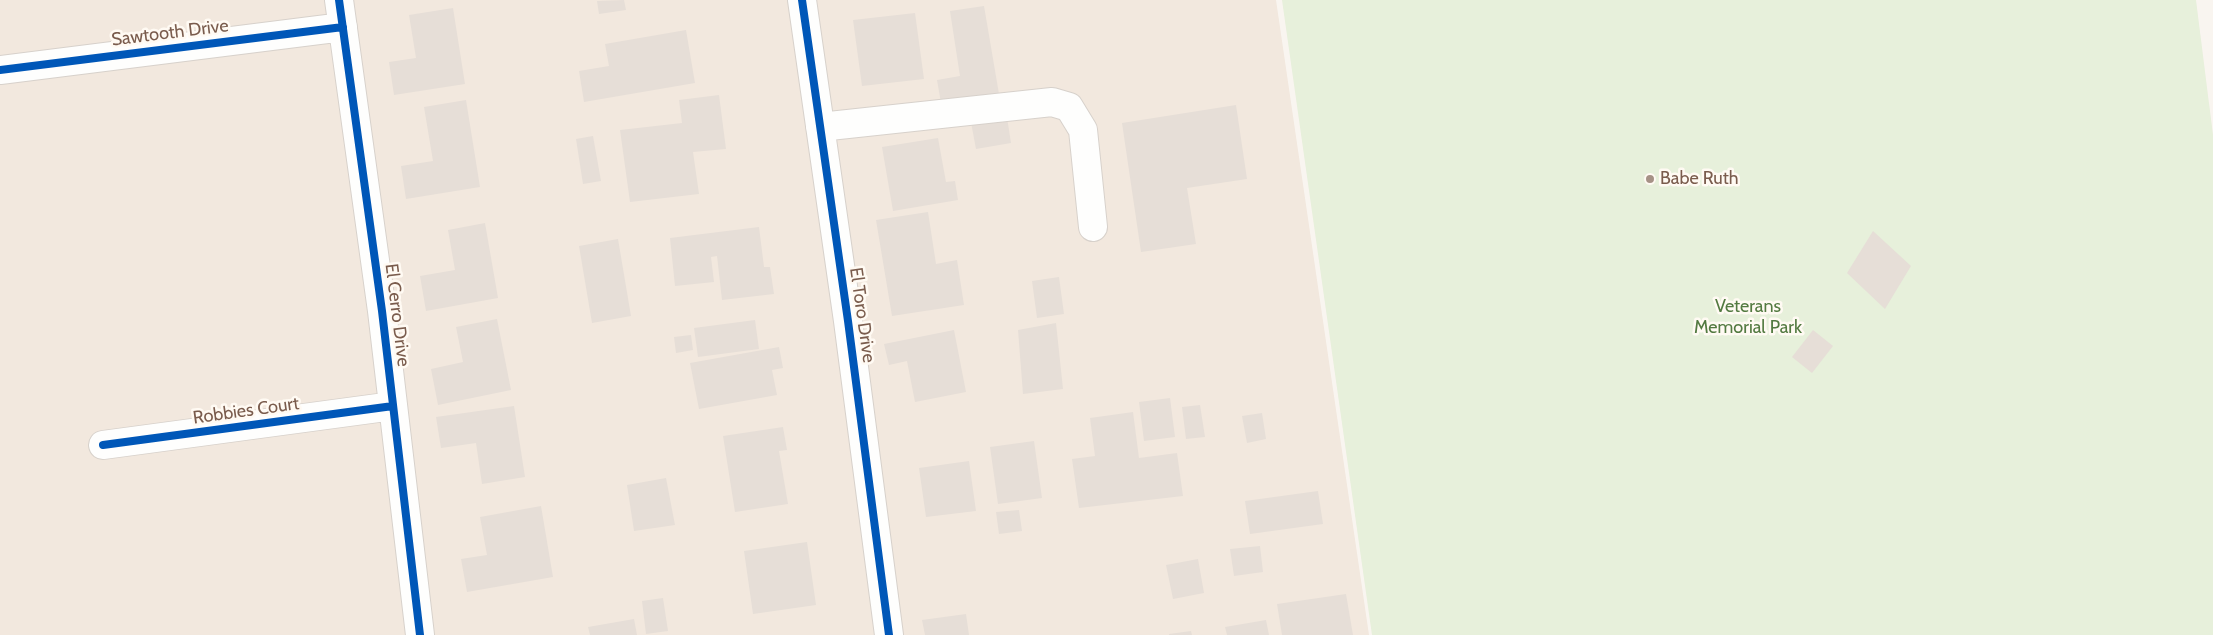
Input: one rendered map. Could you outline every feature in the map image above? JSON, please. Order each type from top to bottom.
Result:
[{"type":"street","name":"El Cerro Drive","points":[[339,0],[393,406],[420,635]]},
{"type":"street","name":"El Toro Drive","points":[[802,0],[889,635]]},
{"type":"street","name":"Sawtooth Drive","points":[[0,70],[343,27]]},
{"type":"street","points":[[820,127],[1052,102],[1070,107],[1083,130],[1093,227]]},
{"type":"street","name":"Robbies Court","points":[[103,446],[393,406]]},
{"type":"shaded area","points":[[0,0],[1276,0],[1369,635],[0,635]]},
{"type":"green space","name":"Veterans Memorial Park","points":[[1282,0],[2196,0],[2213,135],[2213,635],[1372,635]]},
{"type":"building","points":[[624,0],[626,10],[599,14],[597,1]]},
{"type":"building","points":[[984,6],[999,94],[941,103],[937,80],[960,76],[950,11]]},
{"type":"building","points":[[453,8],[465,84],[394,95],[389,62],[416,58],[409,15]]},
{"type":"building","points":[[915,13],[924,79],[862,86],[853,20]]},
{"type":"building","points":[[686,30],[695,83],[584,102],[579,71],[609,66],[605,44]]},
{"type":"building","points":[[719,95],[726,149],[693,152],[699,194],[630,202],[620,130],[682,123],[679,100]]},
{"type":"building","points":[[466,100],[480,187],[406,199],[401,166],[433,161],[424,107]]},
{"type":"building","points":[[1236,105],[1247,179],[1187,188],[1196,244],[1141,252],[1122,123]]},
{"type":"building","points":[[1006,111],[1011,143],[976,149],[970,117]]},
{"type":"building","points":[[593,136],[601,181],[583,184],[576,139]]},
{"type":"building","points":[[938,138],[946,182],[955,181],[958,200],[893,211],[882,147]]},
{"type":"building","points":[[928,212],[936,264],[957,260],[964,305],[892,316],[876,220]]},
{"type":"building","points":[[485,223],[498,298],[426,311],[420,276],[455,270],[448,230]]},
{"type":"building","points":[[759,227],[764,267],[770,267],[774,294],[722,300],[717,256],[711,257],[714,282],[675,286],[670,238]]},
{"type":"building","points":[[1873,231],[1911,266],[1885,309],[1847,273]]},
{"type":"building","points":[[618,239],[631,316],[592,323],[579,246]]},
{"type":"building","points":[[1059,277],[1064,314],[1037,318],[1032,281]]},
{"type":"building","points":[[497,319],[511,390],[438,405],[431,369],[463,362],[456,327]]},
{"type":"building","points":[[755,320],[759,349],[698,357],[694,328]]},
{"type":"building","points":[[1056,323],[1063,389],[1023,394],[1018,330]]},
{"type":"building","points":[[954,330],[966,392],[915,402],[907,361],[889,365],[884,344]]},
{"type":"building","points":[[1813,330],[1833,346],[1812,373],[1792,357]]},
{"type":"building","points":[[691,335],[693,350],[676,353],[674,337]]},
{"type":"building","points":[[779,347],[783,368],[772,370],[777,395],[699,409],[690,363]]},
{"type":"building","points":[[1170,398],[1175,437],[1144,441],[1139,402]]},
{"type":"building","points":[[1200,405],[1205,437],[1186,439],[1182,407]]},
{"type":"building","points":[[514,406],[525,477],[482,484],[476,443],[441,448],[436,417]]},
{"type":"building","points":[[1133,412],[1139,458],[1177,453],[1183,496],[1079,508],[1072,459],[1095,456],[1090,418]]},
{"type":"building","points":[[1262,413],[1266,439],[1247,443],[1242,416]]},
{"type":"building","points":[[783,427],[787,450],[779,451],[788,504],[735,512],[723,436]]},
{"type":"building","points":[[1034,441],[1042,498],[998,504],[990,447]]},
{"type":"building","points":[[969,461],[976,511],[926,517],[919,468]]},
{"type":"building","points":[[666,478],[675,525],[634,531],[627,485]]},
{"type":"building","points":[[1318,491],[1323,524],[1250,534],[1245,501]]},
{"type":"building","points":[[541,506],[553,577],[467,592],[461,559],[487,555],[480,517]]},
{"type":"building","points":[[1019,510],[1022,531],[999,534],[996,512]]},
{"type":"building","points":[[807,542],[816,605],[753,614],[744,551]]},
{"type":"building","points":[[1260,546],[1263,572],[1234,576],[1230,549]]},
{"type":"building","points":[[1198,559],[1204,593],[1173,599],[1166,565]]},
{"type":"building","points":[[1346,594],[1353,635],[1282,635],[1277,604]]},
{"type":"building","points":[[663,598],[668,631],[646,634],[642,601]]},
{"type":"building","points":[[966,614],[969,635],[925,635],[922,620]]},
{"type":"building","points":[[634,619],[637,635],[590,635],[588,627]]},
{"type":"building","points":[[1266,620],[1269,635],[1227,635],[1225,627]]},
{"type":"building","points":[[1191,631],[1192,635],[1169,635],[1169,634]]},
{"type":"cycle path","points":[[339,0],[382,311],[420,635]]},
{"type":"cycle path","points":[[802,0],[848,321],[889,635]]},
{"type":"cycle path","points":[[0,70],[343,27]]},
{"type":"cycle path","points":[[103,445],[393,406]]},
{"type":"place","name":"Babe Ruth","points":[[1650,179]]}]
